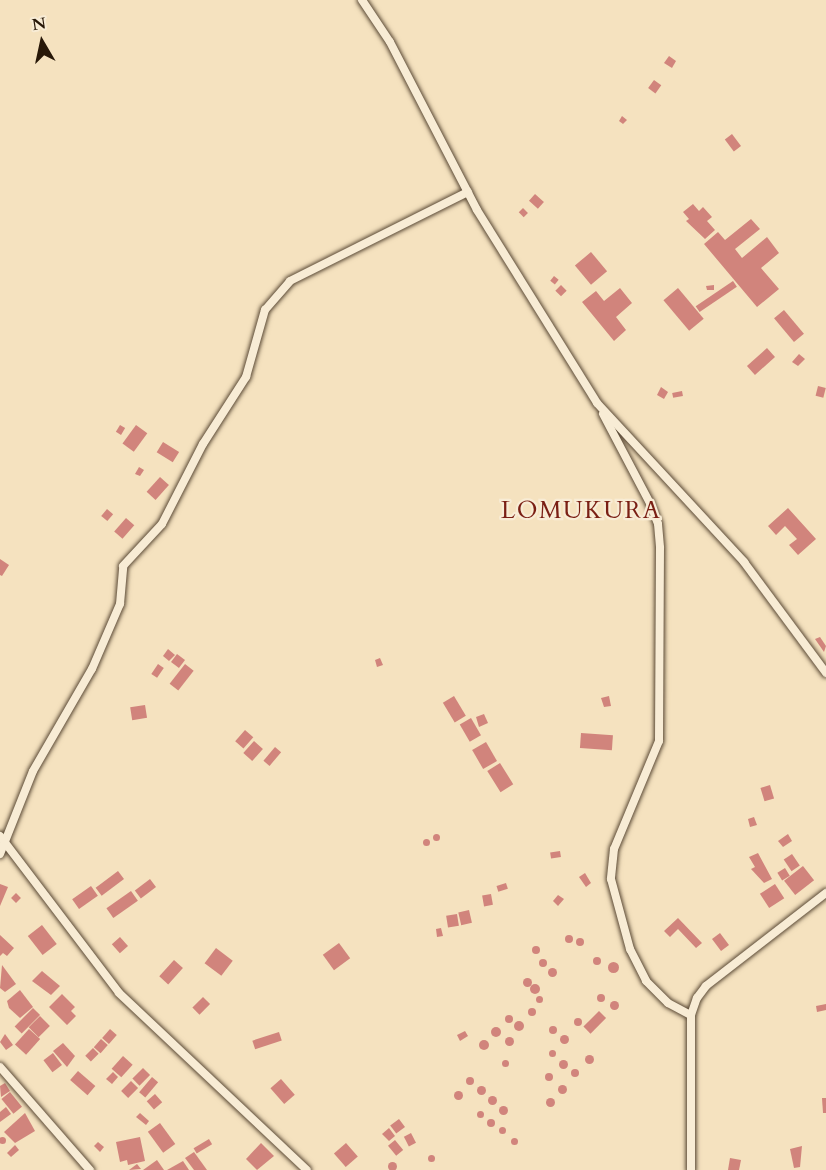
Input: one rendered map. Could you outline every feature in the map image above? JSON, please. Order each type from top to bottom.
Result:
[{"type":"street","points":[[362,0],[390,42],[468,192],[597,403],[650,502],[658,524],[660,548],[658,741],[614,849],[611,879],[630,950],[646,981],[668,1003],[691,1015]]},
{"type":"street","points":[[0,854],[2,839],[33,771],[92,669],[120,604],[123,566],[162,524],[203,444],[246,377],[266,310],[290,281],[468,192]]},
{"type":"street","points":[[597,403],[744,561],[826,673]]},
{"type":"street","points":[[2,839],[119,993],[307,1170]]},
{"type":"street","points":[[691,1170],[691,1015],[706,986],[826,893]]},
{"type":"street","points":[[0,1067],[90,1170]]},
{"type":"building","points":[[669,56],[676,61],[672,68],[664,63]]},
{"type":"building","points":[[654,80],[661,85],[655,93],[648,88]]},
{"type":"building","points":[[622,116],[627,120],[623,124],[619,121]]},
{"type":"building","points":[[732,134],[741,146],[734,151],[725,139]]},
{"type":"building","points":[[535,194],[544,202],[538,209],[529,201]]},
{"type":"building","points":[[693,204],[699,211],[703,207],[712,217],[707,221],[715,230],[705,239],[686,221],[689,219],[683,212]]},
{"type":"building","points":[[523,208],[528,213],[524,217],[519,212]]},
{"type":"building","points":[[751,219],[760,229],[735,249],[742,258],[767,237],[779,253],[761,268],[779,289],[757,307],[704,244],[718,232],[725,240]]},
{"type":"building","points":[[591,252],[607,271],[591,285],[575,265]]},
{"type":"building","points":[[554,276],[559,280],[555,284],[550,281]]},
{"type":"building","points":[[733,281],[737,287],[700,312],[696,306]]},
{"type":"building","points":[[561,285],[567,291],[561,296],[555,291]]},
{"type":"building","points":[[714,285],[714,290],[707,290],[706,286]]},
{"type":"building","points":[[620,288],[632,303],[616,317],[626,330],[614,341],[582,302],[596,291],[604,301]]},
{"type":"building","points":[[678,288],[704,319],[689,331],[663,300]]},
{"type":"building","points":[[784,310],[804,334],[794,342],[774,318]]},
{"type":"building","points":[[767,348],[775,357],[755,375],[747,366]]},
{"type":"building","points":[[799,354],[805,359],[798,366],[792,362]]},
{"type":"building","points":[[818,386],[826,388],[823,398],[816,396]]},
{"type":"building","points":[[661,387],[668,392],[664,399],[657,395]]},
{"type":"building","points":[[682,391],[683,396],[673,398],[672,393]]},
{"type":"building","points":[[120,425],[125,428],[121,435],[116,432]]},
{"type":"building","points":[[136,425],[147,433],[134,452],[122,444]]},
{"type":"building","points":[[163,442],[179,452],[173,462],[157,452]]},
{"type":"building","points":[[139,467],[144,470],[140,476],[135,474]]},
{"type":"building","points":[[160,477],[169,485],[156,500],[147,492]]},
{"type":"building","points":[[788,508],[816,539],[798,555],[789,545],[797,539],[785,526],[776,535],[768,526]]},
{"type":"building","points":[[107,509],[113,514],[107,521],[101,516]]},
{"type":"building","points":[[126,518],[134,525],[122,539],[114,532]]},
{"type":"building","points":[[0,559],[9,565],[2,576],[0,575]]},
{"type":"building","points":[[820,637],[826,646],[824,652],[815,639]]},
{"type":"building","points":[[168,649],[175,655],[169,661],[163,656]]},
{"type":"building","points":[[177,654],[185,660],[179,668],[171,662]]},
{"type":"building","points":[[380,658],[383,665],[377,667],[375,660]]},
{"type":"building","points":[[158,664],[164,668],[157,678],[151,674]]},
{"type":"building","points":[[185,664],[194,671],[178,690],[170,684]]},
{"type":"building","points":[[454,696],[466,716],[455,722],[443,703]]},
{"type":"building","points":[[609,696],[611,706],[604,707],[601,698]]},
{"type":"building","points":[[145,705],[147,718],[132,720],[130,707]]},
{"type":"building","points":[[484,714],[488,723],[479,727],[476,717]]},
{"type":"building","points":[[471,718],[481,735],[470,742],[460,724]]},
{"type":"building","points":[[245,730],[253,737],[243,749],[235,741]]},
{"type":"building","points":[[581,733],[613,735],[612,750],[580,748]]},
{"type":"building","points":[[254,741],[263,749],[252,761],[243,753]]},
{"type":"building","points":[[486,742],[497,761],[483,769],[472,750]]},
{"type":"building","points":[[275,747],[281,752],[270,766],[263,761]]},
{"type":"building","points":[[500,763],[513,784],[501,792],[487,771]]},
{"type":"building","points":[[770,785],[774,798],[765,801],[760,788]]},
{"type":"building","points":[[754,817],[757,825],[750,827],[748,819]]},
{"type":"building","points":[[436,833],[440,837],[436,841],[432,837]]},
{"type":"building","points":[[788,834],[792,841],[783,847],[778,841]]},
{"type":"building","points":[[426,839],[429,842],[426,845],[423,842]]},
{"type":"building","points":[[560,851],[561,857],[551,858],[550,853]]},
{"type":"building","points":[[758,853],[772,879],[764,883],[751,869],[755,867],[749,857]]},
{"type":"building","points":[[792,854],[800,866],[792,871],[784,860]]},
{"type":"building","points":[[803,866],[814,880],[795,895],[784,881]]},
{"type":"building","points":[[785,868],[790,876],[782,880],[777,873]]},
{"type":"building","points":[[118,871],[124,879],[102,896],[96,888]]},
{"type":"building","points":[[585,873],[591,883],[586,887],[579,877]]},
{"type":"building","points":[[150,879],[156,887],[141,898],[135,890]]},
{"type":"building","points":[[506,883],[508,889],[498,892],[496,886]]},
{"type":"building","points":[[0,884],[8,887],[0,906]]},
{"type":"building","points":[[775,884],[784,898],[769,908],[760,894]]},
{"type":"building","points":[[91,886],[98,896],[79,909],[72,899]]},
{"type":"building","points":[[131,891],[138,901],[113,918],[106,908]]},
{"type":"building","points":[[16,893],[21,898],[16,903],[11,898]]},
{"type":"building","points":[[491,894],[493,905],[484,906],[482,896]]},
{"type":"building","points":[[558,895],[564,899],[558,906],[553,901]]},
{"type":"building","points":[[469,910],[472,923],[461,925],[458,912]]},
{"type":"building","points":[[457,914],[459,926],[448,928],[446,916]]},
{"type":"building","points":[[678,918],[702,943],[696,948],[678,929],[670,937],[664,931]]},
{"type":"building","points":[[42,925],[57,944],[43,955],[28,936]]},
{"type":"building","points":[[441,928],[443,936],[437,937],[436,929]]},
{"type":"building","points":[[720,933],[729,945],[721,951],[712,939]]},
{"type":"building","points":[[0,935],[14,948],[7,956],[3,953],[0,956]]},
{"type":"building","points":[[569,935],[573,939],[569,943],[565,939]]},
{"type":"building","points":[[120,937],[128,946],[120,953],[112,944]]},
{"type":"building","points":[[580,938],[584,942],[580,946],[576,942]]},
{"type":"building","points":[[339,943],[350,958],[334,970],[323,955]]},
{"type":"building","points":[[536,946],[540,950],[536,954],[532,950]]},
{"type":"building","points":[[216,948],[233,961],[221,976],[205,963]]},
{"type":"building","points":[[597,957],[601,961],[597,965],[593,961]]},
{"type":"building","points":[[543,959],[547,963],[543,967],[539,963]]},
{"type":"building","points":[[174,960],[183,968],[168,984],[159,976]]},
{"type":"building","points":[[613,961],[619,967],[613,973],[607,967]]},
{"type":"building","points":[[2,965],[16,984],[5,992],[0,988]]},
{"type":"building","points":[[552,967],[557,972],[552,977],[547,972]]},
{"type":"building","points":[[42,971],[60,986],[51,995],[32,981]]},
{"type":"building","points":[[527,978],[531,982],[527,986],[523,982]]},
{"type":"building","points":[[535,984],[539,985],[539,993],[535,994],[531,993],[530,989],[531,985]]},
{"type":"building","points":[[20,990],[33,1007],[20,1018],[9,1008],[7,1001]]},
{"type":"building","points":[[62,994],[75,1007],[71,1011],[76,1016],[67,1025],[49,1007]]},
{"type":"building","points":[[601,994],[605,998],[601,1002],[597,998]]},
{"type":"building","points":[[539,995],[543,999],[539,1003],[535,999]]},
{"type":"building","points":[[203,997],[210,1004],[199,1015],[192,1008]]},
{"type":"building","points":[[614,1000],[619,1005],[614,1010],[609,1005]]},
{"type":"building","points":[[826,1004],[826,1010],[817,1012],[816,1006]]},
{"type":"building","points":[[33,1008],[40,1015],[22,1033],[15,1026]]},
{"type":"building","points":[[532,1008],[536,1012],[532,1016],[528,1012]]},
{"type":"building","points":[[599,1011],[606,1018],[591,1034],[583,1027]]},
{"type":"building","points":[[509,1015],[513,1019],[509,1023],[505,1019]]},
{"type":"building","points":[[40,1016],[50,1026],[39,1037],[29,1027]]},
{"type":"building","points":[[578,1018],[582,1022],[578,1026],[574,1022]]},
{"type":"building","points":[[519,1021],[524,1026],[519,1031],[514,1026]]},
{"type":"building","points":[[553,1026],[557,1030],[553,1034],[549,1030]]},
{"type":"building","points":[[496,1027],[501,1032],[496,1037],[491,1032]]},
{"type":"building","points":[[29,1029],[40,1039],[26,1055],[15,1045]]},
{"type":"building","points":[[110,1029],[117,1035],[109,1044],[102,1038]]},
{"type":"building","points":[[465,1031],[468,1036],[460,1041],[457,1035]]},
{"type":"building","points":[[279,1032],[282,1041],[255,1049],[252,1041]]},
{"type":"building","points":[[5,1034],[13,1045],[6,1050],[0,1042]]},
{"type":"building","points":[[564,1035],[568,1039],[564,1043],[560,1039]]},
{"type":"building","points":[[509,1036],[514,1041],[509,1046],[504,1041]]},
{"type":"building","points":[[101,1039],[108,1045],[101,1053],[94,1047]]},
{"type":"building","points":[[484,1040],[488,1041],[488,1049],[484,1050],[480,1049],[479,1045],[480,1041]]},
{"type":"building","points":[[63,1043],[75,1056],[67,1067],[53,1051]]},
{"type":"building","points":[[93,1048],[99,1054],[91,1061],[85,1056]]},
{"type":"building","points":[[552,1050],[555,1053],[552,1056],[549,1053]]},
{"type":"building","points":[[53,1053],[62,1065],[52,1072],[43,1060]]},
{"type":"building","points":[[589,1055],[593,1059],[589,1063],[585,1059]]},
{"type":"building","points":[[123,1056],[133,1065],[121,1077],[112,1069]]},
{"type":"building","points":[[505,1060],[508,1063],[505,1066],[502,1063]]},
{"type":"building","points":[[563,1060],[567,1064],[563,1068],[559,1064]]},
{"type":"building","points":[[143,1068],[150,1075],[139,1086],[132,1079]]},
{"type":"building","points":[[575,1069],[579,1073],[575,1077],[571,1073]]},
{"type":"building","points":[[78,1071],[95,1086],[87,1095],[70,1080]]},
{"type":"building","points":[[113,1072],[118,1077],[112,1084],[106,1079]]},
{"type":"building","points":[[549,1073],[553,1077],[549,1081],[545,1077]]},
{"type":"building","points":[[152,1077],[158,1082],[145,1097],[139,1092]]},
{"type":"building","points":[[470,1077],[474,1081],[470,1085],[466,1081]]},
{"type":"building","points":[[281,1079],[295,1095],[284,1104],[270,1088]]},
{"type":"building","points":[[131,1081],[138,1088],[128,1098],[121,1091]]},
{"type":"building","points":[[5,1083],[10,1091],[1,1097],[0,1086]]},
{"type":"building","points":[[481,1085],[486,1090],[481,1095],[476,1090]]},
{"type":"building","points":[[562,1085],[566,1089],[562,1093],[558,1089]]},
{"type":"building","points":[[458,1091],[462,1095],[458,1099],[454,1095]]},
{"type":"building","points":[[10,1092],[22,1107],[13,1114],[1,1099]]},
{"type":"building","points":[[155,1094],[162,1102],[154,1110],[147,1101]]},
{"type":"building","points":[[492,1095],[497,1100],[492,1105],[487,1100]]},
{"type":"building","points":[[550,1097],[555,1102],[550,1107],[545,1102]]},
{"type":"building","points":[[822,1098],[826,1098],[826,1113],[823,1113]]},
{"type":"building","points":[[503,1106],[507,1110],[503,1114],[499,1110]]},
{"type":"building","points":[[6,1107],[11,1114],[0,1122],[0,1112]]},
{"type":"building","points":[[480,1110],[484,1114],[480,1118],[476,1114]]},
{"type":"building","points":[[25,1113],[35,1131],[15,1143],[4,1132]]},
{"type":"building","points":[[140,1113],[149,1121],[146,1125],[136,1117]]},
{"type":"building","points":[[399,1119],[405,1127],[396,1134],[390,1126]]},
{"type":"building","points":[[491,1119],[495,1123],[491,1127],[487,1123]]},
{"type":"building","points":[[160,1123],[175,1144],[163,1153],[148,1132]]},
{"type":"building","points":[[502,1126],[506,1130],[502,1134],[498,1130]]},
{"type":"building","points":[[389,1128],[395,1136],[389,1141],[382,1134]]},
{"type":"building","points":[[411,1133],[416,1143],[409,1146],[404,1137]]},
{"type":"building","points":[[2,1136],[6,1140],[2,1144],[-2,1140]]},
{"type":"building","points":[[140,1137],[145,1161],[128,1165],[127,1160],[120,1162],[116,1142]]},
{"type":"building","points":[[514,1137],[518,1141],[514,1145],[510,1141]]},
{"type":"building","points":[[209,1139],[212,1144],[197,1153],[194,1148]]},
{"type":"building","points":[[395,1140],[403,1150],[396,1156],[388,1146]]},
{"type":"building","points":[[98,1142],[104,1147],[100,1152],[94,1146]]},
{"type":"building","points":[[261,1143],[274,1156],[257,1170],[246,1159]]},
{"type":"building","points":[[346,1143],[358,1157],[346,1167],[334,1153]]},
{"type":"building","points":[[15,1145],[19,1150],[11,1157],[7,1153]]},
{"type":"building","points":[[802,1146],[800,1167],[794,1168],[790,1149]]},
{"type":"building","points":[[194,1152],[207,1170],[194,1170],[185,1158]]},
{"type":"building","points":[[431,1155],[434,1158],[431,1161],[428,1158]]},
{"type":"building","points":[[730,1158],[741,1160],[739,1170],[728,1170]]},
{"type":"building","points":[[157,1160],[164,1170],[143,1170]]},
{"type":"building","points":[[183,1161],[189,1170],[167,1170]]},
{"type":"building","points":[[392,1161],[397,1166],[392,1171],[387,1166]]},
{"type":"building","points":[[137,1164],[141,1169],[129,1170]]},
{"type":"district","name":"LOMUKURA","points":[[581,511]]}]
